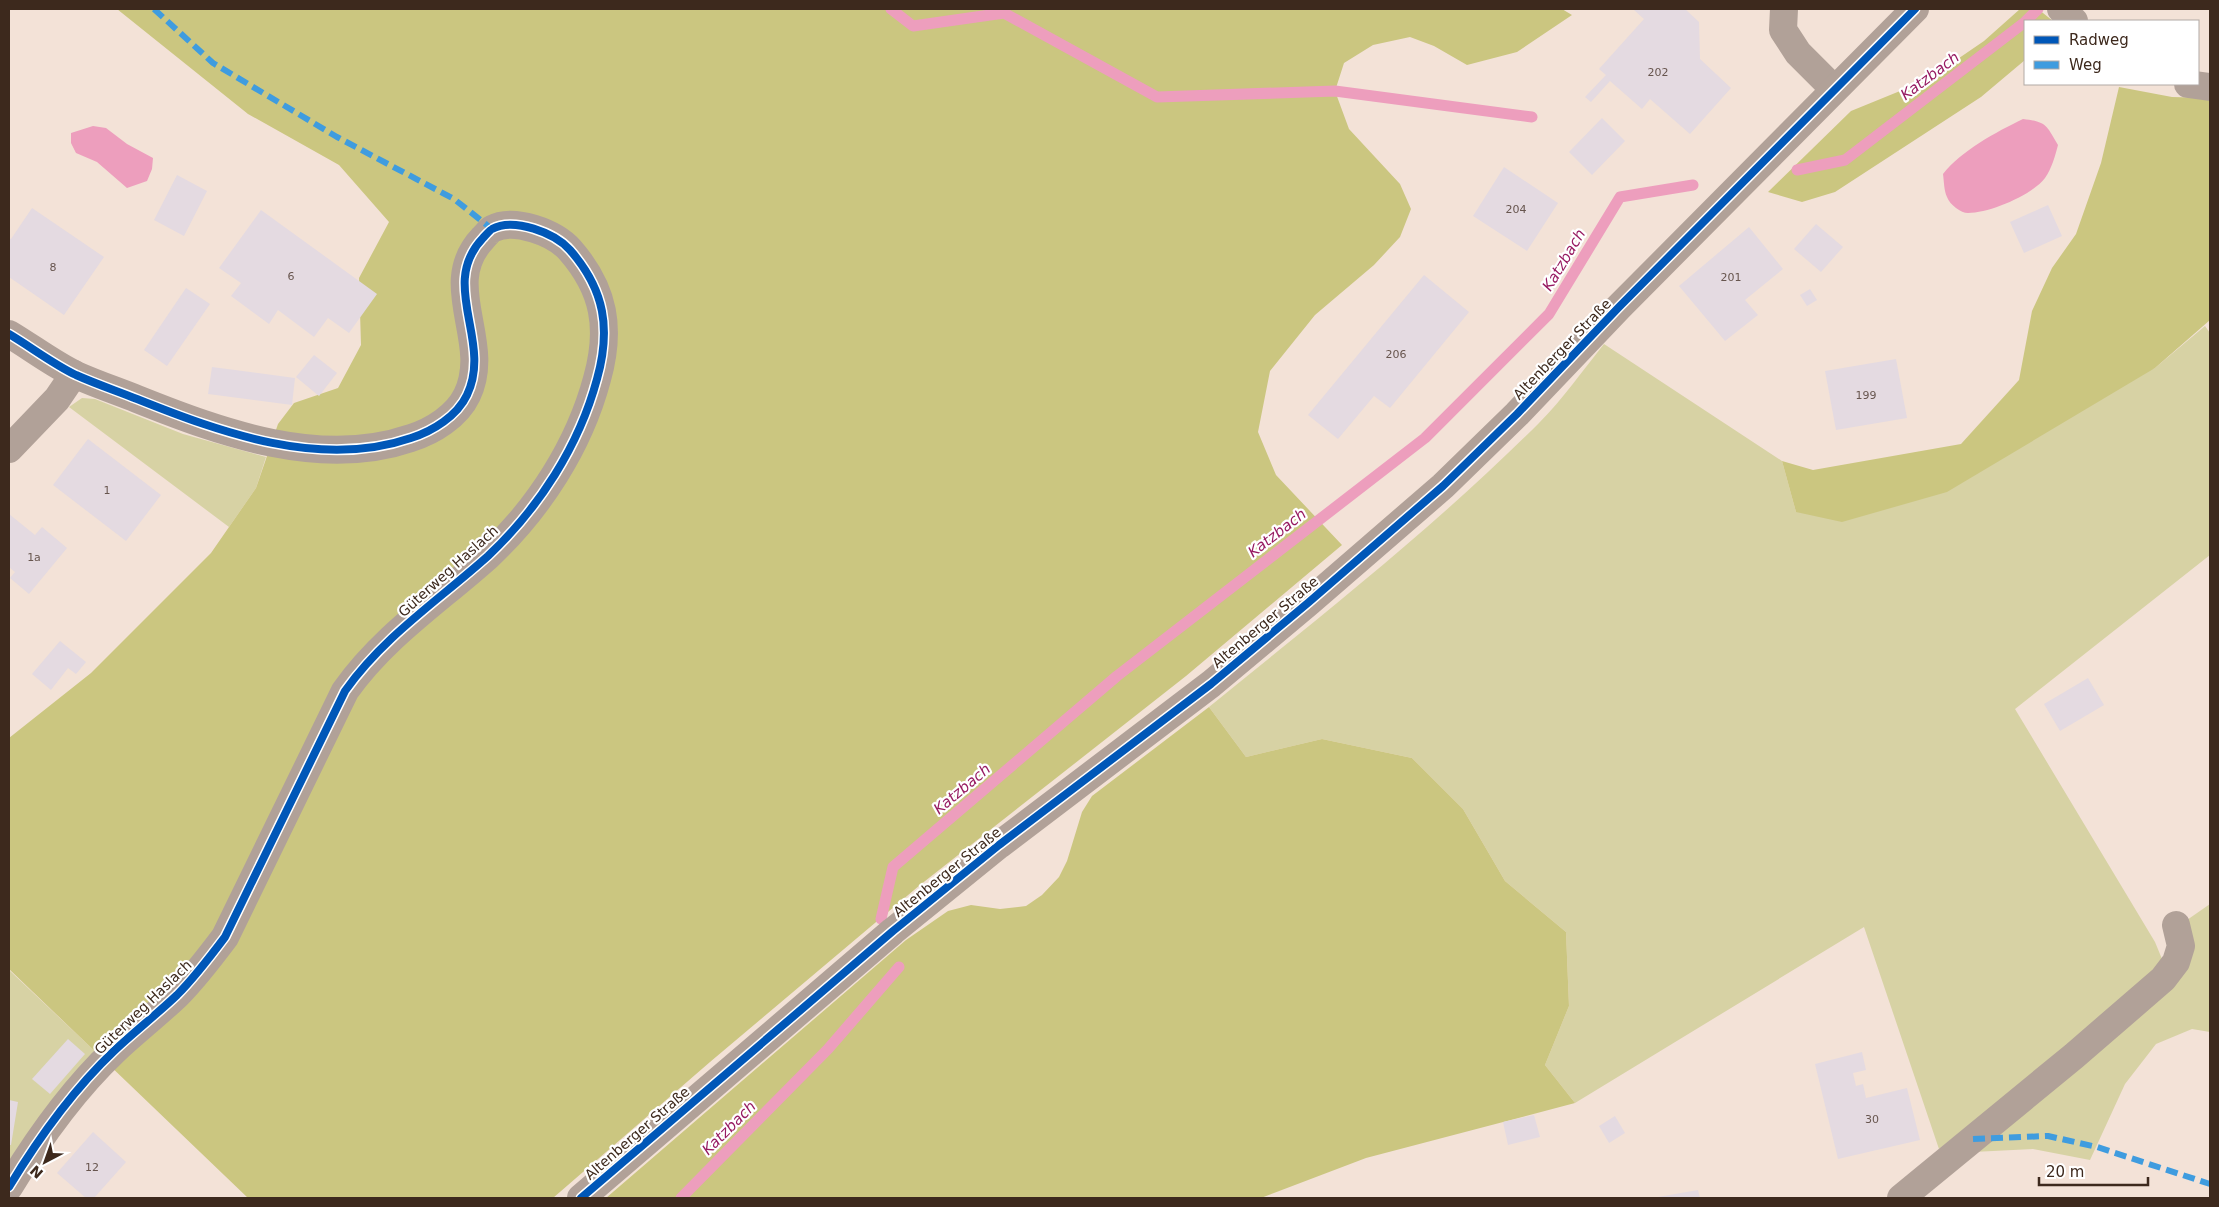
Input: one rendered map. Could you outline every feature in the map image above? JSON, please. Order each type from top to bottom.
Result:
[{"type":"street","points":[[1784,9],[1783,30],[1798,53],[1834,89]]},
{"type":"street","name":"Altenberger Straße","points":[[581,1198],[893,931],[1000,845],[1211,684],[1443,486],[1517,414],[1619,307],[1915,9]]},
{"type":"street","points":[[2061,9],[2073,20]]},
{"type":"street","points":[[2195,85],[2210,87]]},
{"type":"street","name":"Güterweg Haslach","points":[[9,334],[74,374],[174,414],[224,431],[300,448],[353,451],[402,442],[428,433],[452,415],[467,396],[476,366],[474,338],[463,296],[465,265],[476,246],[492,229],[512,225],[542,231],[567,246],[586,269],[600,301],[605,334],[601,366],[591,403],[577,437],[551,481],[523,519],[490,554],[385,644],[363,666],[345,691],[225,937],[202,968],[176,995],[113,1052],[88,1079],[46,1132],[9,1187]]},
{"type":"street","points":[[9,449],[58,398],[74,374]]},
{"type":"street","points":[[1901,1198],[2074,1056],[2163,979],[2176,962],[2181,946],[2176,926]]},
{"type":"shaded area","points":[[117,9],[1562,9],[1572,15],[1517,52],[1467,65],[1434,46],[1410,37],[1373,45],[1344,63],[1335,91],[1349,129],[1400,184],[1411,209],[1400,237],[1374,265],[1315,315],[1270,371],[1258,432],[1276,475],[1342,545],[1186,676],[920,885],[710,1062],[553,1198],[248,1198],[9,969],[9,738],[91,673],[211,553],[256,488],[278,424],[294,403],[338,388],[361,345],[359,278],[389,222],[339,165],[248,114]]},
{"type":"shaded area","points":[[2020,9],[2038,9],[2052,20],[2024,20],[2024,61],[1981,97],[1835,192],[1802,202],[1768,192],[1851,111],[1927,80],[1984,41]]},
{"type":"shaded area","points":[[2119,87],[2172,97],[2210,98],[2210,320],[2155,368],[1947,492],[1842,522],[1796,512],[1782,461],[1813,470],[1961,444],[2019,380],[2032,311],[2052,268],[2076,234],[2101,163]]},
{"type":"shaded area","points":[[2023,119],[2041,123],[2051,133],[2058,145],[2045,178],[2031,191],[1999,206],[1968,213],[1956,208],[1946,195],[1943,174],[1969,150]]},
{"type":"shaded area","points":[[93,126],[106,128],[127,144],[153,158],[152,169],[147,181],[127,188],[97,162],[76,153],[71,143],[71,133]]},
{"type":"shaded area","points":[[2205,326],[2210,333],[2210,555],[2015,709],[2155,942],[2162,959],[2147,983],[1939,1149],[1864,927],[1575,1103],[1545,1065],[1569,1006],[1566,932],[1505,881],[1463,809],[1412,758],[1322,739],[1246,757],[1209,707],[1336,604],[1460,498],[1548,414],[1604,344],[1782,461],[1796,512],[2155,368]]},
{"type":"shaded area","points":[[82,398],[95,399],[183,434],[266,457],[256,488],[229,527],[69,407]]},
{"type":"shaded area","points":[[1209,707],[1246,757],[1322,739],[1412,758],[1463,809],[1505,881],[1566,932],[1569,1006],[1545,1065],[1575,1103],[1366,1158],[1261,1198],[606,1198],[906,940],[948,911],[971,905],[1000,909],[1026,906],[1042,895],[1059,877],[1067,861],[1082,812],[1092,796]]},
{"type":"shaded area","points":[[2210,904],[2210,1032],[2192,1029],[2156,1044],[2125,1084],[2090,1160],[2033,1149],[1973,1152],[2167,989],[2187,920]]},
{"type":"shaded area","points":[[9,970],[101,1057],[9,1164]]},
{"type":"building","points":[[1635,9],[1685,9],[1699,22],[1700,59],[1731,88],[1690,134],[1650,99],[1642,109],[1610,81],[1591,102],[1585,97],[1606,75],[1599,69],[1644,19]]},
{"type":"building","points":[[1602,118],[1625,141],[1592,175],[1569,152]]},
{"type":"building","points":[[1504,167],[1558,203],[1527,251],[1473,216]]},
{"type":"building","points":[[177,175],[207,191],[184,236],[154,220]]},
{"type":"building","points":[[2048,205],[2062,236],[2024,253],[2010,222]]},
{"type":"building","points":[[32,208],[104,257],[64,315],[9,277],[9,238],[11,239]]},
{"type":"building","points":[[261,210],[377,294],[349,333],[328,318],[314,337],[278,310],[269,324],[231,296],[241,283],[219,268]]},
{"type":"building","points":[[1816,224],[1843,247],[1821,272],[1794,249]]},
{"type":"building","points":[[1749,227],[1783,269],[1745,300],[1758,315],[1725,341],[1679,286]]},
{"type":"building","points":[[1424,275],[1469,312],[1390,408],[1374,396],[1338,439],[1308,415]]},
{"type":"building","points":[[186,288],[210,304],[167,366],[144,350]]},
{"type":"building","points":[[1810,289],[1817,300],[1807,306],[1800,295]]},
{"type":"building","points":[[314,355],[337,373],[319,396],[296,377]]},
{"type":"building","points":[[1896,359],[1907,418],[1836,430],[1825,371]]},
{"type":"building","points":[[212,367],[295,378],[292,405],[208,394]]},
{"type":"building","points":[[88,439],[161,495],[126,541],[53,485]]},
{"type":"building","points":[[9,514],[35,535],[42,527],[67,548],[29,594],[10,578],[15,572],[9,567]]},
{"type":"building","points":[[60,641],[86,662],[76,674],[68,668],[51,690],[32,674]]},
{"type":"building","points":[[2088,678],[2104,705],[2060,731],[2044,704]]},
{"type":"building","points":[[68,1039],[85,1054],[50,1094],[32,1079]]},
{"type":"building","points":[[1862,1052],[1866,1070],[1853,1073],[1856,1086],[1863,1084],[1866,1098],[1907,1088],[1920,1140],[1838,1159],[1815,1064]]},
{"type":"building","points":[[9,1100],[18,1102],[11,1145],[9,1145]]},
{"type":"building","points":[[1534,1115],[1540,1137],[1508,1145],[1503,1122]]},
{"type":"building","points":[[1615,1116],[1625,1133],[1609,1143],[1599,1126]]},
{"type":"building","points":[[93,1132],[126,1162],[94,1198],[86,1198],[57,1173]]},
{"type":"building","points":[[1698,1190],[1700,1198],[1658,1198],[1658,1197]]},
{"type":"waterway","points":[[891,9],[913,26],[1004,13],[1157,97],[1335,91],[1532,117]]},
{"type":"waterway","name":"Katzbach","points":[[2027,20],[2038,9]]},
{"type":"waterway","name":"Katzbach","points":[[1797,170],[1845,160],[2024,23]]},
{"type":"waterway","name":"Katzbach","points":[[881,919],[893,867],[1117,676],[1425,438],[1549,314],[1620,197],[1693,185]]},
{"type":"waterway","name":"Katzbach","points":[[681,1198],[828,1049],[899,967]]},
{"type":"marked path","points":[[154,9],[213,63],[337,137],[454,199],[492,229]]},
{"type":"marked path","points":[[1973,1139],[2048,1136],[2097,1147],[2210,1184]]},
{"type":"cycle path","points":[[581,1198],[893,931],[999,845],[1211,684],[1443,486],[1517,414],[1619,307],[1915,9]]},
{"type":"cycle path","points":[[9,334],[76,375],[203,424],[272,443],[342,450],[377,447],[419,435],[444,422],[463,403],[473,375],[474,354],[465,294],[465,275],[470,256],[492,229],[511,225],[534,229],[555,238],[570,250],[582,265],[598,295],[604,327],[604,343],[597,379],[580,428],[555,475],[540,497],[524,518],[488,556],[394,636],[360,671],[345,691],[225,937],[177,995],[114,1051],[84,1082],[44,1133],[9,1187]]}]
